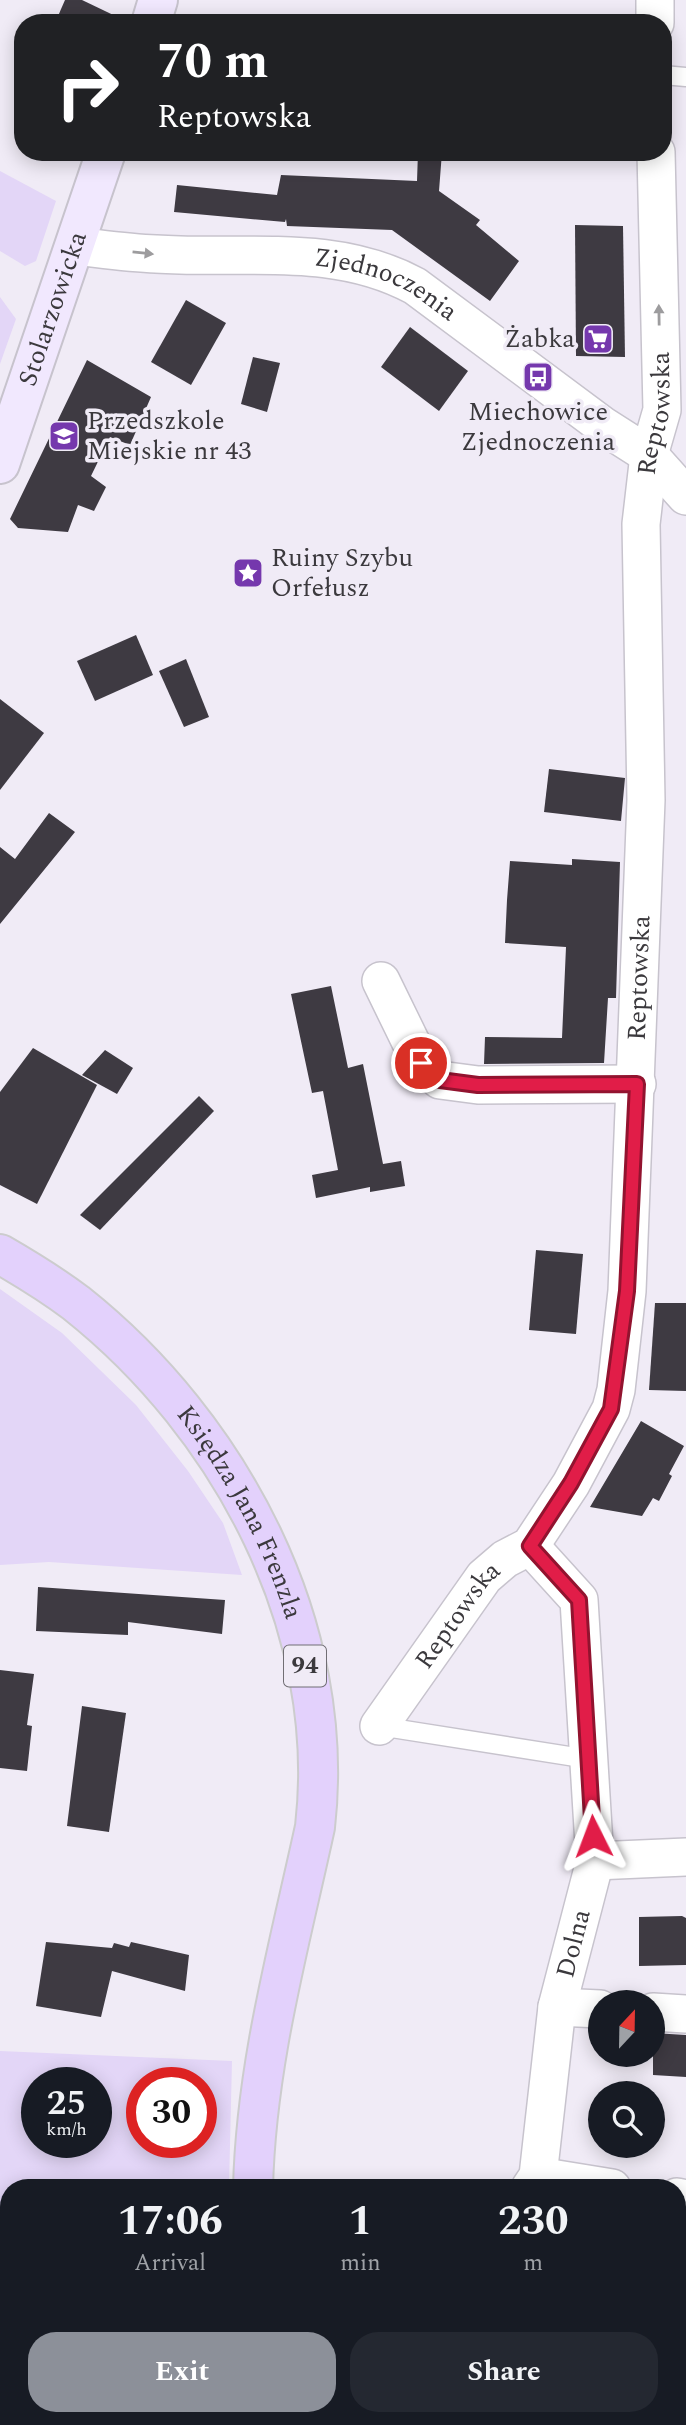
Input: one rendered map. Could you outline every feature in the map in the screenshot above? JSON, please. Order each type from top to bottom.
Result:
[{"type":"main road","name":"Księdza Jana Frenzla","points":[[0,1254],[76,1303],[160,1382],[194,1424],[227,1471],[256,1521],[281,1582],[296,1630],[316,1718],[318,1792],[315,1827],[265,2056],[254,2179]]},
{"type":"street","name":"Stolarzowicka","points":[[0,461],[103,161]]},
{"type":"street","name":"Reptowska","points":[[379,1726],[484,1577],[505,1559],[530,1546],[571,1483],[611,1409],[627,1291],[637,1084],[646,800],[641,524],[649,455],[662,410],[656,161]]},
{"type":"street","name":"Zjednoczenia","points":[[75,246],[156,254],[310,257],[385,270],[424,293],[602,425],[649,455],[686,496]]},
{"type":"street","points":[[649,455],[686,443]]},
{"type":"street","points":[[381,981],[421,1063],[440,1080],[478,1085],[637,1084]]},
{"type":"street","name":"Dolna","points":[[530,1546],[579,1600],[595,1861],[557,2007],[534,2179]]},
{"type":"street","points":[[595,1861],[686,1857]]},
{"type":"street","points":[[557,2007],[588,2008]]},
{"type":"street","points":[[665,2013],[686,2014]]},
{"type":"lane","points":[[379,1726],[589,1759]]},
{"type":"shaded area","points":[[0,171],[56,201],[36,261],[25,266],[0,251]]},
{"type":"shaded area","points":[[0,297],[16,319],[0,364]]},
{"type":"shaded area","points":[[0,1289],[62,1333],[136,1405],[188,1471],[223,1523],[242,1575],[49,1562],[0,1565]]},
{"type":"shaded area","points":[[0,2051],[232,2061],[229,2179],[0,2179]]},
{"type":"building","points":[[65,0],[82,0],[111,14],[59,14]]},
{"type":"building","points":[[418,161],[441,161],[439,191],[480,220],[476,225],[519,261],[490,301],[392,230],[287,226],[286,219],[285,222],[174,212],[177,185],[277,195],[281,175],[417,181]]},
{"type":"building","points":[[575,225],[623,226],[625,357],[576,356]]},
{"type":"building","points":[[186,300],[226,323],[191,385],[151,362]]},
{"type":"building","points":[[410,327],[468,371],[439,411],[381,367]]},
{"type":"building","points":[[253,357],[280,363],[267,412],[241,404]]},
{"type":"building","points":[[87,360],[151,397],[130,445],[110,437],[91,476],[106,487],[94,511],[78,505],[68,532],[18,528],[10,519]]},
{"type":"building","points":[[136,635],[153,675],[95,701],[77,661]]},
{"type":"building","points":[[186,659],[209,717],[184,727],[159,671]]},
{"type":"building","points":[[0,699],[44,733],[0,790]]},
{"type":"building","points":[[549,769],[625,778],[621,821],[544,812]]},
{"type":"building","points":[[49,813],[75,832],[0,924],[0,847],[15,859]]},
{"type":"building","points":[[572,859],[620,862],[616,998],[608,998],[604,1063],[484,1064],[485,1037],[562,1038],[566,947],[505,943],[507,900],[510,861],[572,865]]},
{"type":"building","points":[[331,986],[348,1068],[363,1064],[383,1164],[401,1161],[405,1186],[370,1192],[370,1187],[316,1198],[312,1175],[338,1170],[323,1091],[312,1093],[291,994]]},
{"type":"building","points":[[33,1048],[97,1085],[37,1204],[0,1185],[0,1092]]},
{"type":"building","points":[[105,1050],[133,1068],[117,1094],[82,1075]]},
{"type":"building","points":[[199,1096],[214,1111],[100,1230],[80,1215]]},
{"type":"building","points":[[536,1250],[583,1254],[576,1334],[529,1330]]},
{"type":"building","points":[[655,1303],[686,1303],[686,1391],[649,1390]]},
{"type":"building","points":[[641,1421],[684,1446],[659,1501],[653,1498],[642,1516],[590,1507]]},
{"type":"building","points":[[38,1587],[225,1600],[222,1634],[128,1622],[128,1635],[36,1631]]},
{"type":"building","points":[[0,1670],[34,1674],[27,1725],[32,1726],[27,1771],[0,1768]]},
{"type":"building","points":[[82,1706],[126,1713],[109,1832],[67,1826]]},
{"type":"building","points":[[639,1917],[686,1918],[686,1965],[639,1966]]},
{"type":"building","points":[[46,1942],[112,1948],[114,1943],[129,1947],[131,1942],[189,1955],[185,1991],[112,1971],[101,2017],[36,2006]]},
{"type":"building","points":[[665,2034],[686,2035],[686,2077],[653,2075],[653,2067],[665,2067]]},
{"type":"place","name":"Żabka","points":[[598,339]]},
{"type":"place","name":"Miechowice Zjednoczenia","points":[[538,377]]},
{"type":"place","name":"Przedszkole Miejskie nr 43","points":[[64,436]]},
{"type":"place","name":"Ruiny Szybu Orfełusz","points":[[248,573]]},
{"type":"route","points":[[421,1063],[440,1080],[478,1085],[637,1084],[627,1291],[611,1409],[571,1483],[530,1546],[579,1600],[593,1836]]}]
